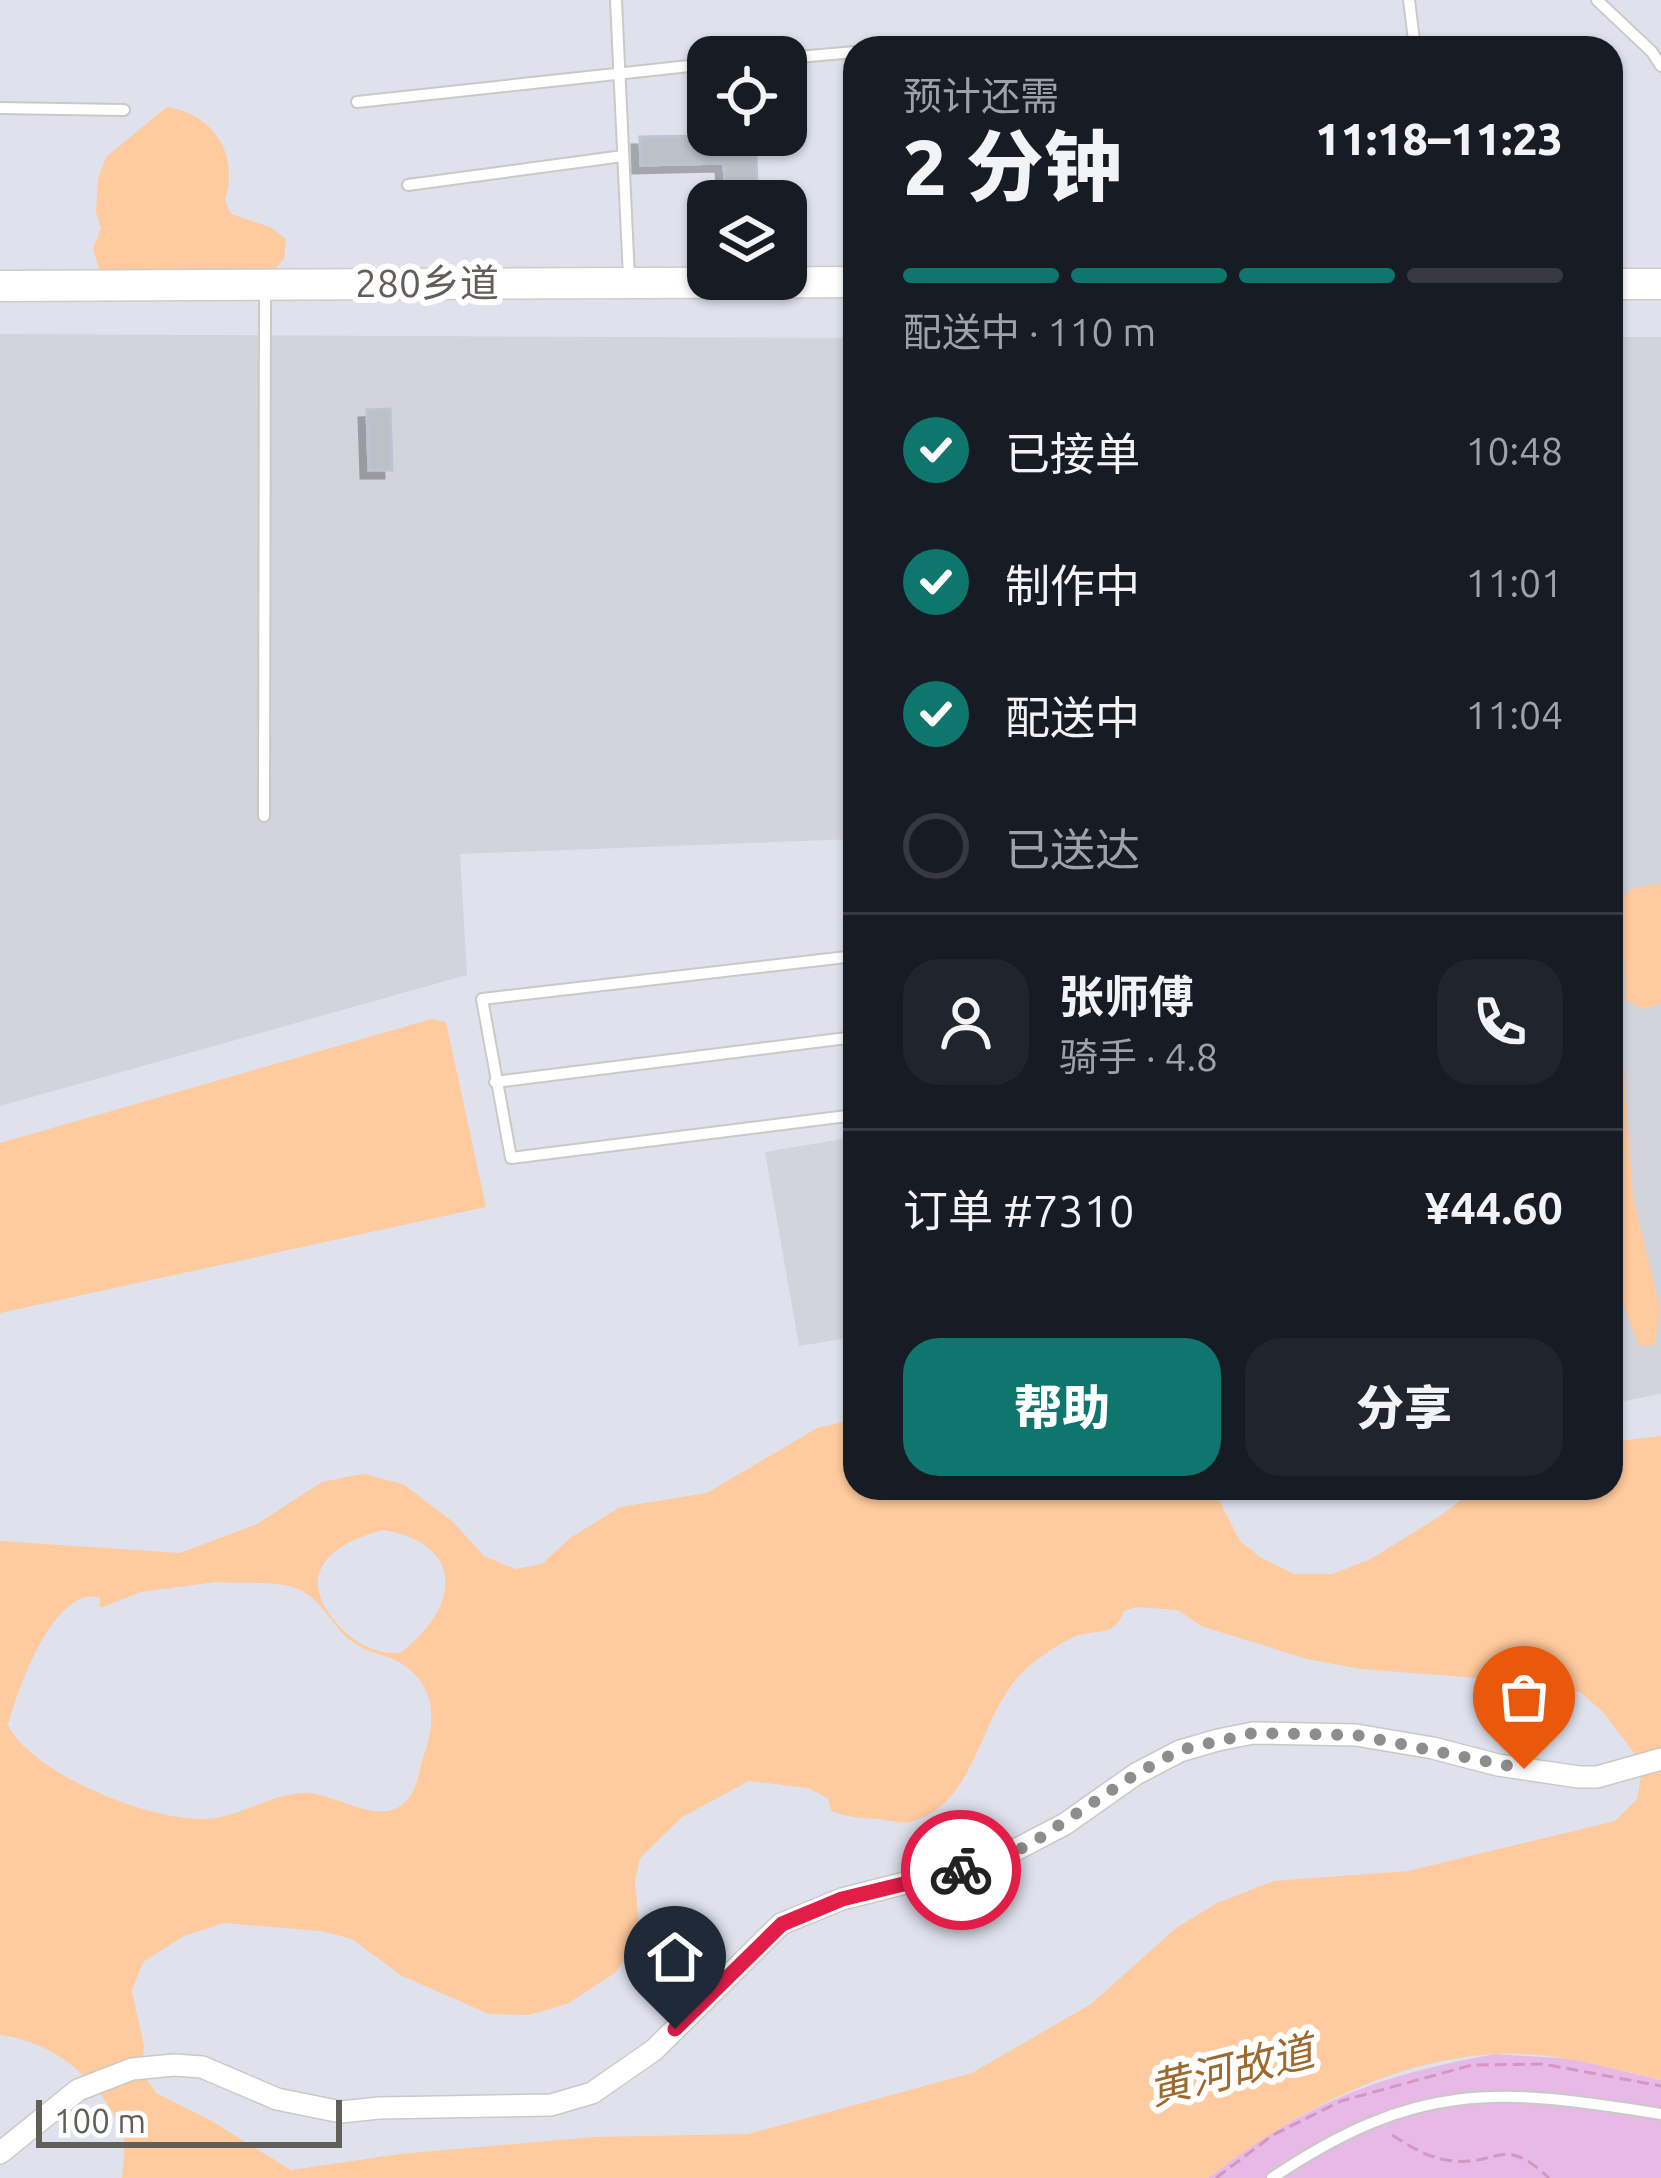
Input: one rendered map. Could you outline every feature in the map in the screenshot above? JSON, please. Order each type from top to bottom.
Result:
[{"type":"street","name":"280乡道","points":[[0,286],[843,283]]},
{"type":"street","points":[[1623,284],[1661,284]]},
{"type":"street","points":[[0,2153],[78,2090],[112,2074],[160,2067],[202,2067],[277,2098],[341,2112],[550,2105],[592,2093],[655,2050],[782,1924],[842,1899],[996,1861],[1065,1824],[1136,1774],[1180,1750],[1253,1733],[1356,1735],[1551,1774],[1598,1777],[1661,1759]]},
{"type":"lane","points":[[1409,0],[1414,36]]},
{"type":"lane","points":[[1597,0],[1661,66]]},
{"type":"lane","points":[[619,2],[629,282]]},
{"type":"lane","points":[[807,56],[843,53]]},
{"type":"lane","points":[[357,102],[687,66]]},
{"type":"lane","points":[[0,108],[124,110]]},
{"type":"lane","points":[[408,185],[623,156]]},
{"type":"lane","points":[[265,284],[265,816]]},
{"type":"lane","points":[[843,957],[482,999],[512,1158],[843,1117]]},
{"type":"lane","points":[[495,1082],[843,1038]]},
{"type":"lane","points":[[1272,2178],[1318,2147],[1371,2121],[1408,2107],[1463,2097],[1535,2097],[1661,2114]]},
{"type":"path","points":[[1362,2096],[1371,2121],[1420,2152],[1457,2162],[1508,2152],[1549,2178]]},
{"type":"shaded area","points":[[0,334],[843,338],[843,839],[460,854],[467,975],[0,1106]]},
{"type":"shaded area","points":[[1623,337],[1661,337],[1661,1394],[1623,1401]]},
{"type":"shaded area","points":[[843,1139],[843,1339],[799,1346],[765,1152]]},
{"type":"shaded area","points":[[1495,2054],[1573,2059],[1661,2080],[1661,2178],[1208,2178],[1276,2130],[1343,2096],[1413,2072]]},
{"type":"water","points":[[167,107],[198,118],[219,139],[229,167],[225,200],[231,214],[270,227],[286,239],[284,259],[273,271],[100,273],[93,248],[101,228],[96,212],[98,179],[106,157]]},
{"type":"water","points":[[1661,884],[1661,1004],[1642,1009],[1626,1000],[1623,896],[1634,888]]},
{"type":"water","points":[[432,1019],[446,1022],[486,1207],[0,1313],[0,1143]]},
{"type":"water","points":[[1623,1054],[1633,1197],[1660,1308],[1655,1345],[1639,1346],[1623,1303]]},
{"type":"water","name":"黄河故道","points":[[843,1422],[843,1500],[1219,1500],[1240,1541],[1260,1557],[1294,1574],[1332,1574],[1371,1559],[1461,1500],[1623,1500],[1623,1441],[1661,1436],[1661,2080],[1537,2055],[1456,2058],[1379,2079],[1342,2095],[1272,2133],[1208,2178],[122,2178],[123,2136],[101,2095],[57,2055],[0,2035],[0,1541],[180,1553],[257,1524],[322,1482],[363,1474],[403,1484],[453,1522],[484,1556],[515,1569],[542,1564],[570,1538],[620,1507],[707,1493],[817,1428]],"holes":[[[383,1530],[430,1549],[441,1563],[443,1598],[420,1636],[400,1653],[375,1650],[341,1628],[319,1593],[318,1579],[332,1554],[363,1536]],[[216,1582],[269,1583],[306,1593],[350,1640],[412,1671],[427,1693],[431,1718],[417,1780],[407,1800],[396,1808],[371,1811],[304,1793],[227,1816],[192,1819],[100,1794],[43,1762],[22,1744],[8,1725],[44,1637],[67,1608],[87,1597],[100,1597],[100,1608],[141,1592]],[[1136,1607],[1178,1610],[1201,1626],[1307,1659],[1361,1669],[1477,1678],[1538,1692],[1580,1692],[1603,1712],[1643,1765],[1637,1799],[1615,1821],[1408,1871],[1274,1881],[1217,1903],[1176,1928],[1091,2004],[972,2073],[748,2134],[594,2137],[400,2154],[291,2170],[156,2093],[142,2072],[144,2046],[132,1991],[143,1962],[184,1936],[224,1923],[321,1931],[352,1939],[402,1976],[489,2014],[529,2015],[567,2004],[615,1973],[632,1949],[639,1927],[635,1881],[640,1858],[682,1817],[749,1781],[808,1788],[828,1798],[831,1811],[854,1817],[904,1823],[935,1811],[965,1776],[998,1708],[1026,1669],[1072,1638],[1115,1626],[1124,1611]]]},
{"type":"building","points":[[687,136],[687,156],[756,156],[757,180],[725,180],[724,163],[641,165],[640,137]]},
{"type":"building","points":[[390,409],[392,470],[369,470],[367,410]]},
{"type":"way so far","points":[[961,1870],[996,1861],[1032,1843],[1180,1750],[1253,1733],[1356,1735],[1524,1769]]},
{"type":"route","points":[[675,2029],[782,1924],[842,1899],[961,1870]]}]
